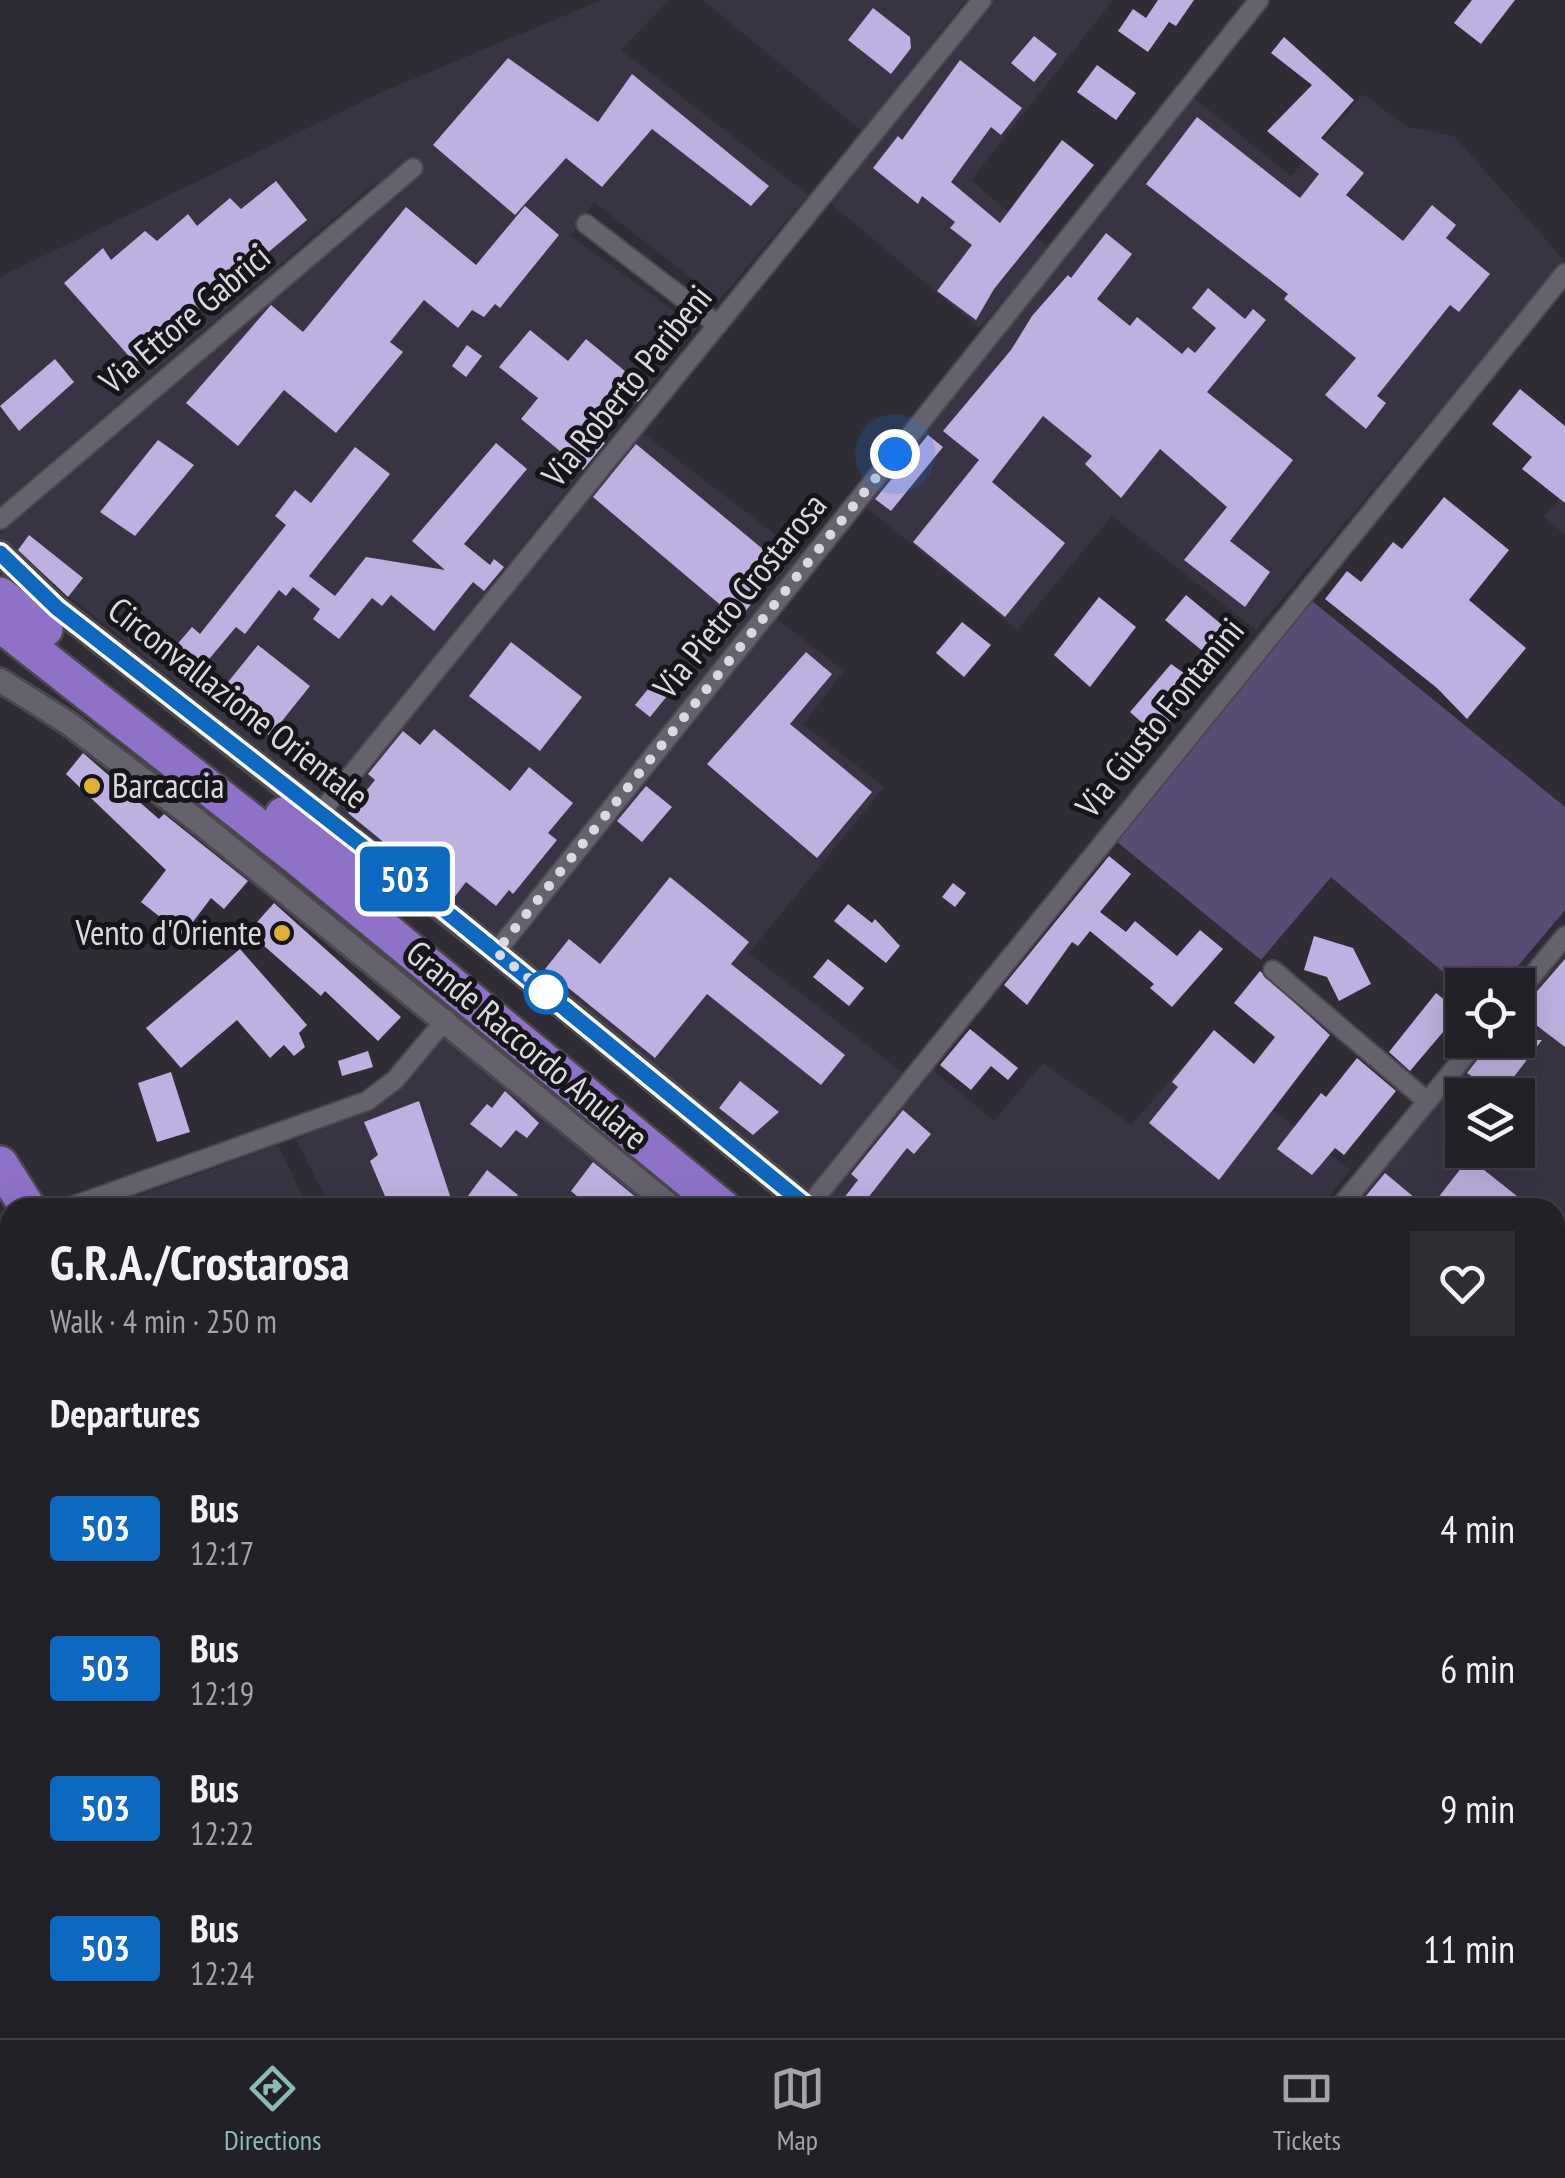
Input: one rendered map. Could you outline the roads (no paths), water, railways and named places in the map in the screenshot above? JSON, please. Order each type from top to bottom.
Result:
[{"type":"highway","points":[[0,595],[336,857],[388,907],[453,1004]]},
{"type":"highway","name":"Grande Raccordo Anulare","points":[[0,624],[136,728],[453,1004],[710,1198]]},
{"type":"highway","points":[[0,1164],[22,1198]]},
{"type":"street","name":"Via Roberto Paribeni","points":[[320,812],[982,0]]},
{"type":"street","name":"Via Pietro Crostarosa","points":[[496,952],[1259,0]]},
{"type":"street","name":"Via Ettore Gabrici","points":[[0,520],[413,168]]},
{"type":"street","points":[[586,224],[718,325]]},
{"type":"street","name":"Via Giusto Fontanini","points":[[816,1198],[1565,274]]},
{"type":"street","name":"Circonvallazione Orientale","points":[[0,553],[57,608],[496,952],[798,1198]]},
{"type":"street","points":[[0,680],[68,724],[453,1004],[662,1198]]},
{"type":"street","points":[[1535,972],[1565,936]]},
{"type":"street","points":[[1273,970],[1426,1101]]},
{"type":"street","points":[[95,1198],[367,1102],[402,1073],[453,1004]]},
{"type":"street","points":[[1347,1198],[1463,1058]]},
{"type":"place","name":"Barcaccia","points":[[92,786]]},
{"type":"place","name":"Vento d'Oriente","points":[[282,933]]}]
